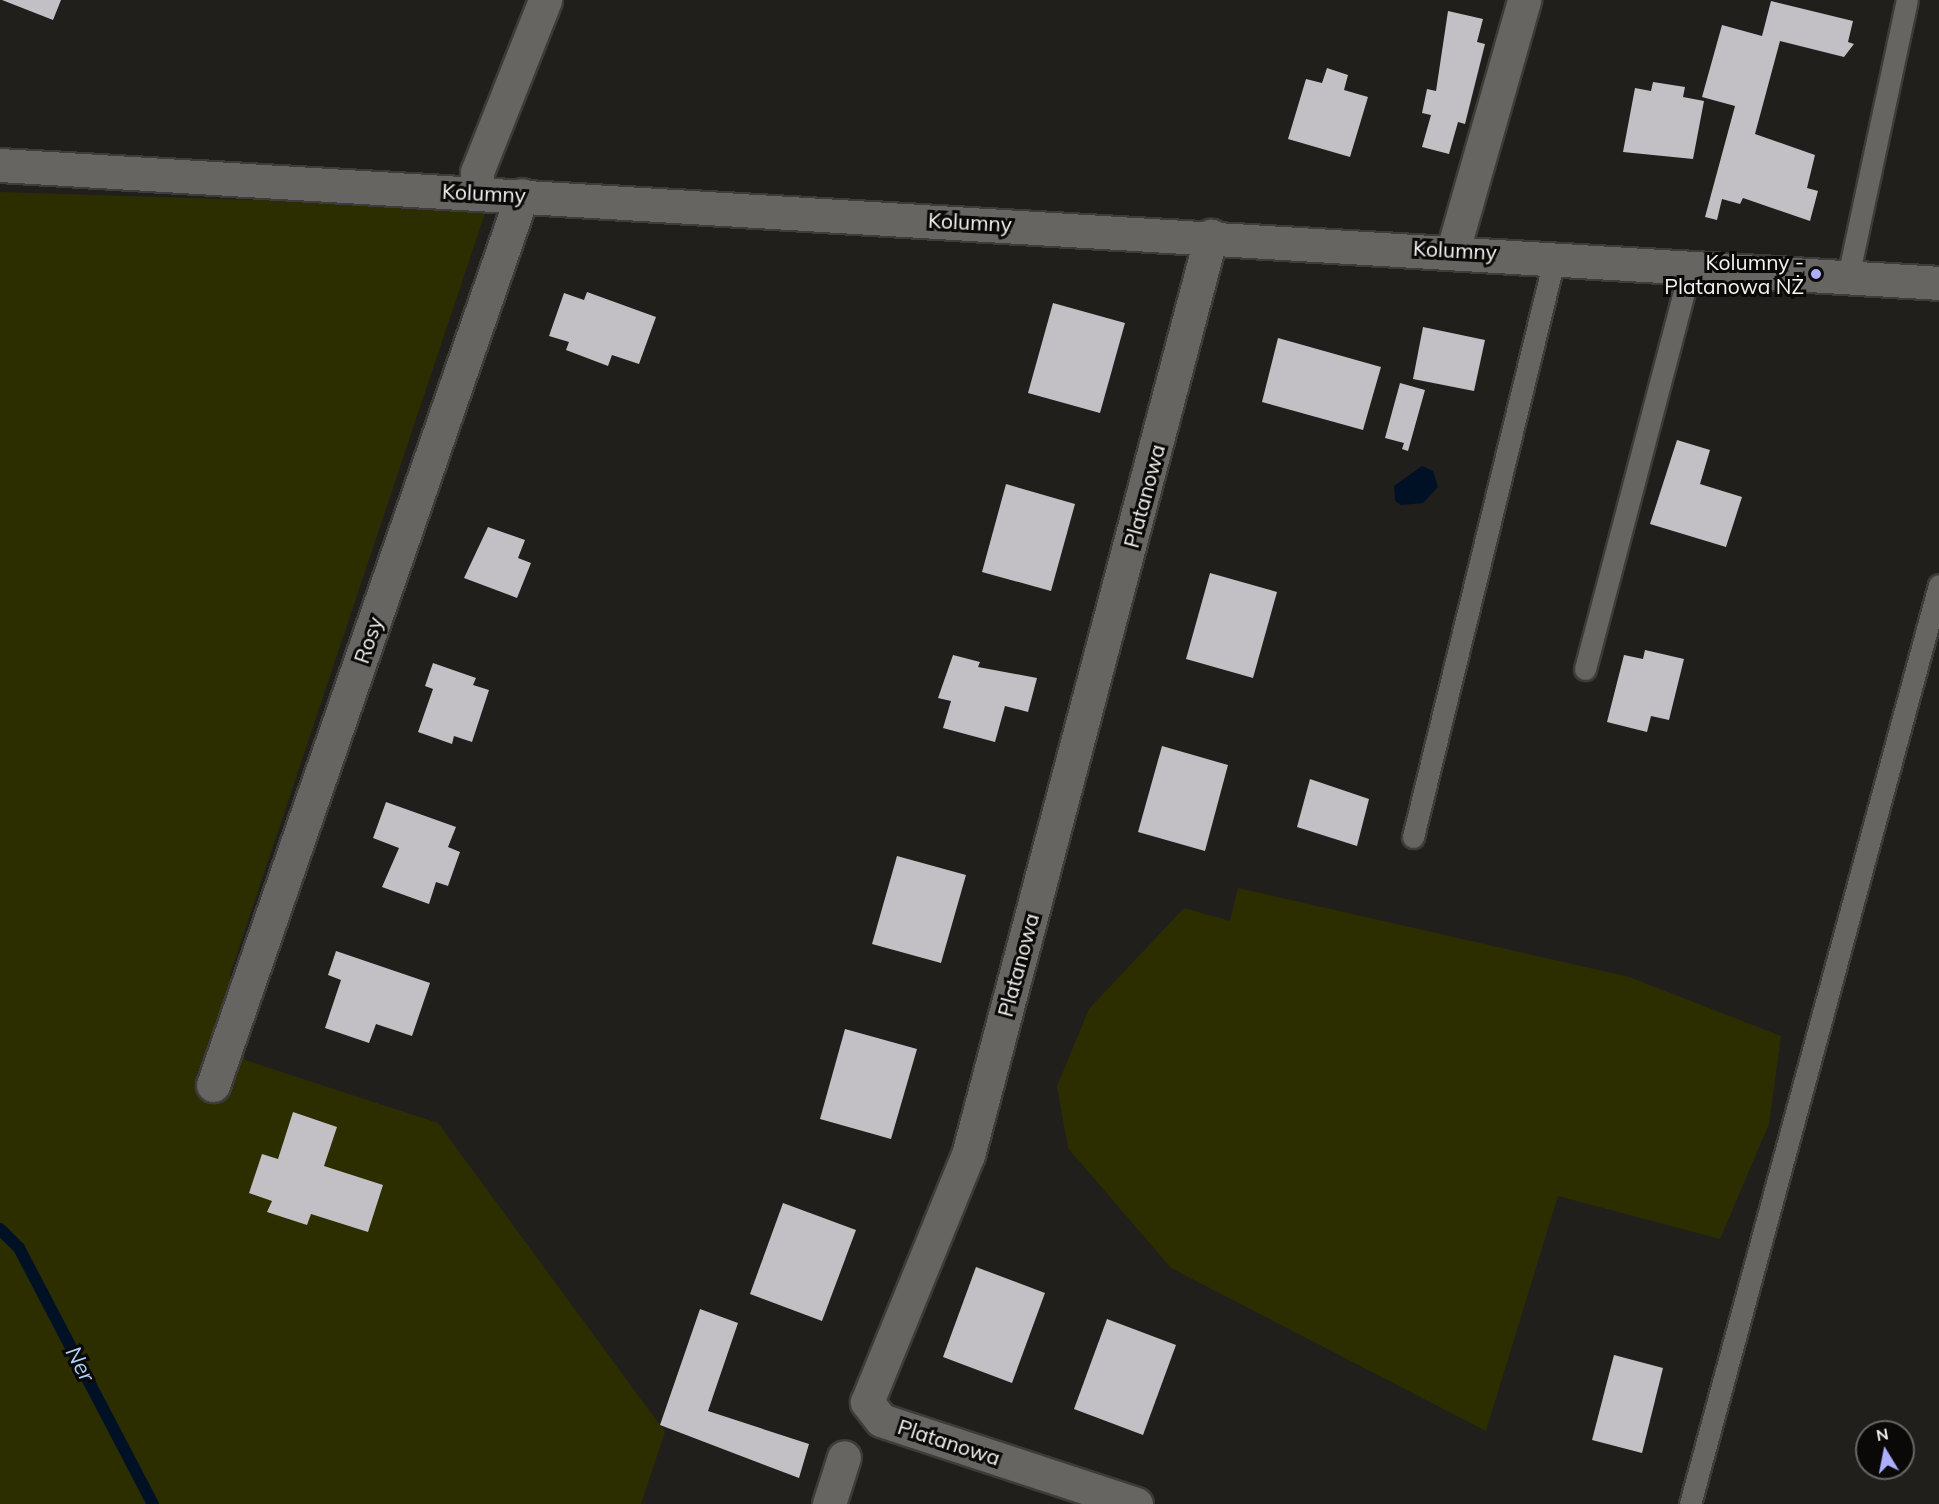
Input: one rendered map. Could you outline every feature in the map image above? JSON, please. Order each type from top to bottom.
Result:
[{"type":"street","points":[[476,193],[477,172],[544,0]]},
{"type":"street","points":[[1453,250],[1524,0]]},
{"type":"street","name":"Kolumny","points":[[0,165],[1556,256],[1939,283]]},
{"type":"street","name":"Rosy","points":[[213,1085],[522,195]]},
{"type":"street","name":"Platanowa","points":[[1136,1504],[881,1420],[867,1402],[968,1155],[1211,236]]},
{"type":"street","points":[[829,1504],[844,1458]]},
{"type":"lane","points":[[1848,277],[1907,0]]},
{"type":"lane","points":[[1413,837],[1556,256]]},
{"type":"lane","points":[[1586,669],[1691,266]]},
{"type":"lane","points":[[1690,1504],[1939,585]]},
{"type":"shaded area","points":[[0,192],[487,207],[230,975],[245,1060],[438,1123],[665,1432],[641,1504],[0,1504]]},
{"type":"shaded area","points":[[1238,888],[1629,977],[1781,1036],[1769,1124],[1720,1239],[1558,1196],[1486,1431],[1171,1268],[1068,1148],[1057,1086],[1089,1009],[1184,908],[1230,921]]},
{"type":"water","points":[[1422,466],[1433,471],[1438,487],[1423,503],[1401,505],[1395,501],[1394,486]]},
{"type":"building","points":[[2,0],[61,0],[53,20]]},
{"type":"building","points":[[1771,1],[1853,21],[1848,42],[1854,44],[1844,57],[1780,41],[1755,134],[1815,155],[1807,188],[1818,191],[1810,221],[1743,198],[1740,204],[1722,199],[1717,220],[1705,217],[1735,106],[1702,97],[1722,25],[1762,36]]},
{"type":"building","points":[[1448,11],[1483,19],[1477,42],[1485,44],[1465,124],[1458,122],[1449,154],[1422,147],[1431,115],[1422,113],[1427,89],[1436,91]]},
{"type":"building","points":[[1327,68],[1348,75],[1344,90],[1368,97],[1350,157],[1288,139],[1306,79],[1322,83]]},
{"type":"building","points":[[1653,82],[1685,87],[1683,97],[1704,101],[1693,159],[1623,152],[1635,88],[1651,91]]},
{"type":"building","points":[[587,292],[656,317],[639,364],[612,355],[608,366],[566,350],[569,342],[549,336],[564,293],[584,300]]},
{"type":"building","points":[[1053,303],[1125,323],[1100,413],[1028,393]]},
{"type":"building","points":[[1423,327],[1485,340],[1474,391],[1413,379]]},
{"type":"building","points":[[1278,338],[1381,367],[1363,430],[1262,402]]},
{"type":"building","points":[[1400,383],[1425,390],[1408,451],[1402,449],[1404,443],[1385,438]]},
{"type":"building","points":[[1677,440],[1710,450],[1700,484],[1742,497],[1726,547],[1650,524]]},
{"type":"building","points":[[1006,484],[1075,504],[1051,591],[982,572]]},
{"type":"building","points":[[488,527],[525,540],[518,558],[531,563],[517,598],[464,578]]},
{"type":"building","points":[[1210,573],[1277,592],[1253,678],[1186,659]]},
{"type":"building","points":[[1645,650],[1684,659],[1669,720],[1651,716],[1647,732],[1607,722],[1624,655],[1643,659]]},
{"type":"building","points":[[953,655],[980,662],[978,667],[1037,678],[1028,712],[1005,706],[995,742],[943,728],[951,701],[938,698]]},
{"type":"building","points":[[433,663],[476,678],[473,685],[489,690],[472,742],[454,736],[452,744],[418,732],[433,689],[425,686]]},
{"type":"building","points":[[1162,746],[1228,765],[1205,851],[1138,832]]},
{"type":"building","points":[[1310,779],[1369,799],[1357,846],[1297,827]]},
{"type":"building","points":[[386,802],[456,827],[448,847],[460,852],[448,886],[436,882],[429,904],[382,887],[399,848],[373,838]]},
{"type":"building","points":[[897,856],[966,875],[941,963],[872,944]]},
{"type":"building","points":[[336,951],[430,983],[412,1036],[376,1024],[369,1043],[325,1028],[341,980],[328,975]]},
{"type":"building","points":[[845,1029],[917,1049],[891,1139],[820,1119]]},
{"type":"building","points":[[293,1112],[337,1127],[324,1166],[383,1185],[368,1232],[311,1214],[307,1225],[267,1212],[272,1201],[249,1193],[262,1154],[278,1159]]},
{"type":"building","points":[[783,1203],[856,1230],[822,1321],[750,1294]]},
{"type":"building","points":[[976,1267],[1045,1293],[1012,1383],[943,1357]]},
{"type":"building","points":[[700,1309],[738,1323],[708,1411],[809,1444],[799,1478],[660,1425]]},
{"type":"building","points":[[1107,1319],[1176,1345],[1143,1435],[1074,1409]]},
{"type":"building","points":[[1614,1355],[1663,1368],[1642,1453],[1592,1440]]},
{"type":"waterway","name":"Ner","points":[[0,1229],[19,1248],[153,1504]]},
{"type":"place","name":"Kolumny - Platanowa NŻ","points":[[1816,274]]}]
